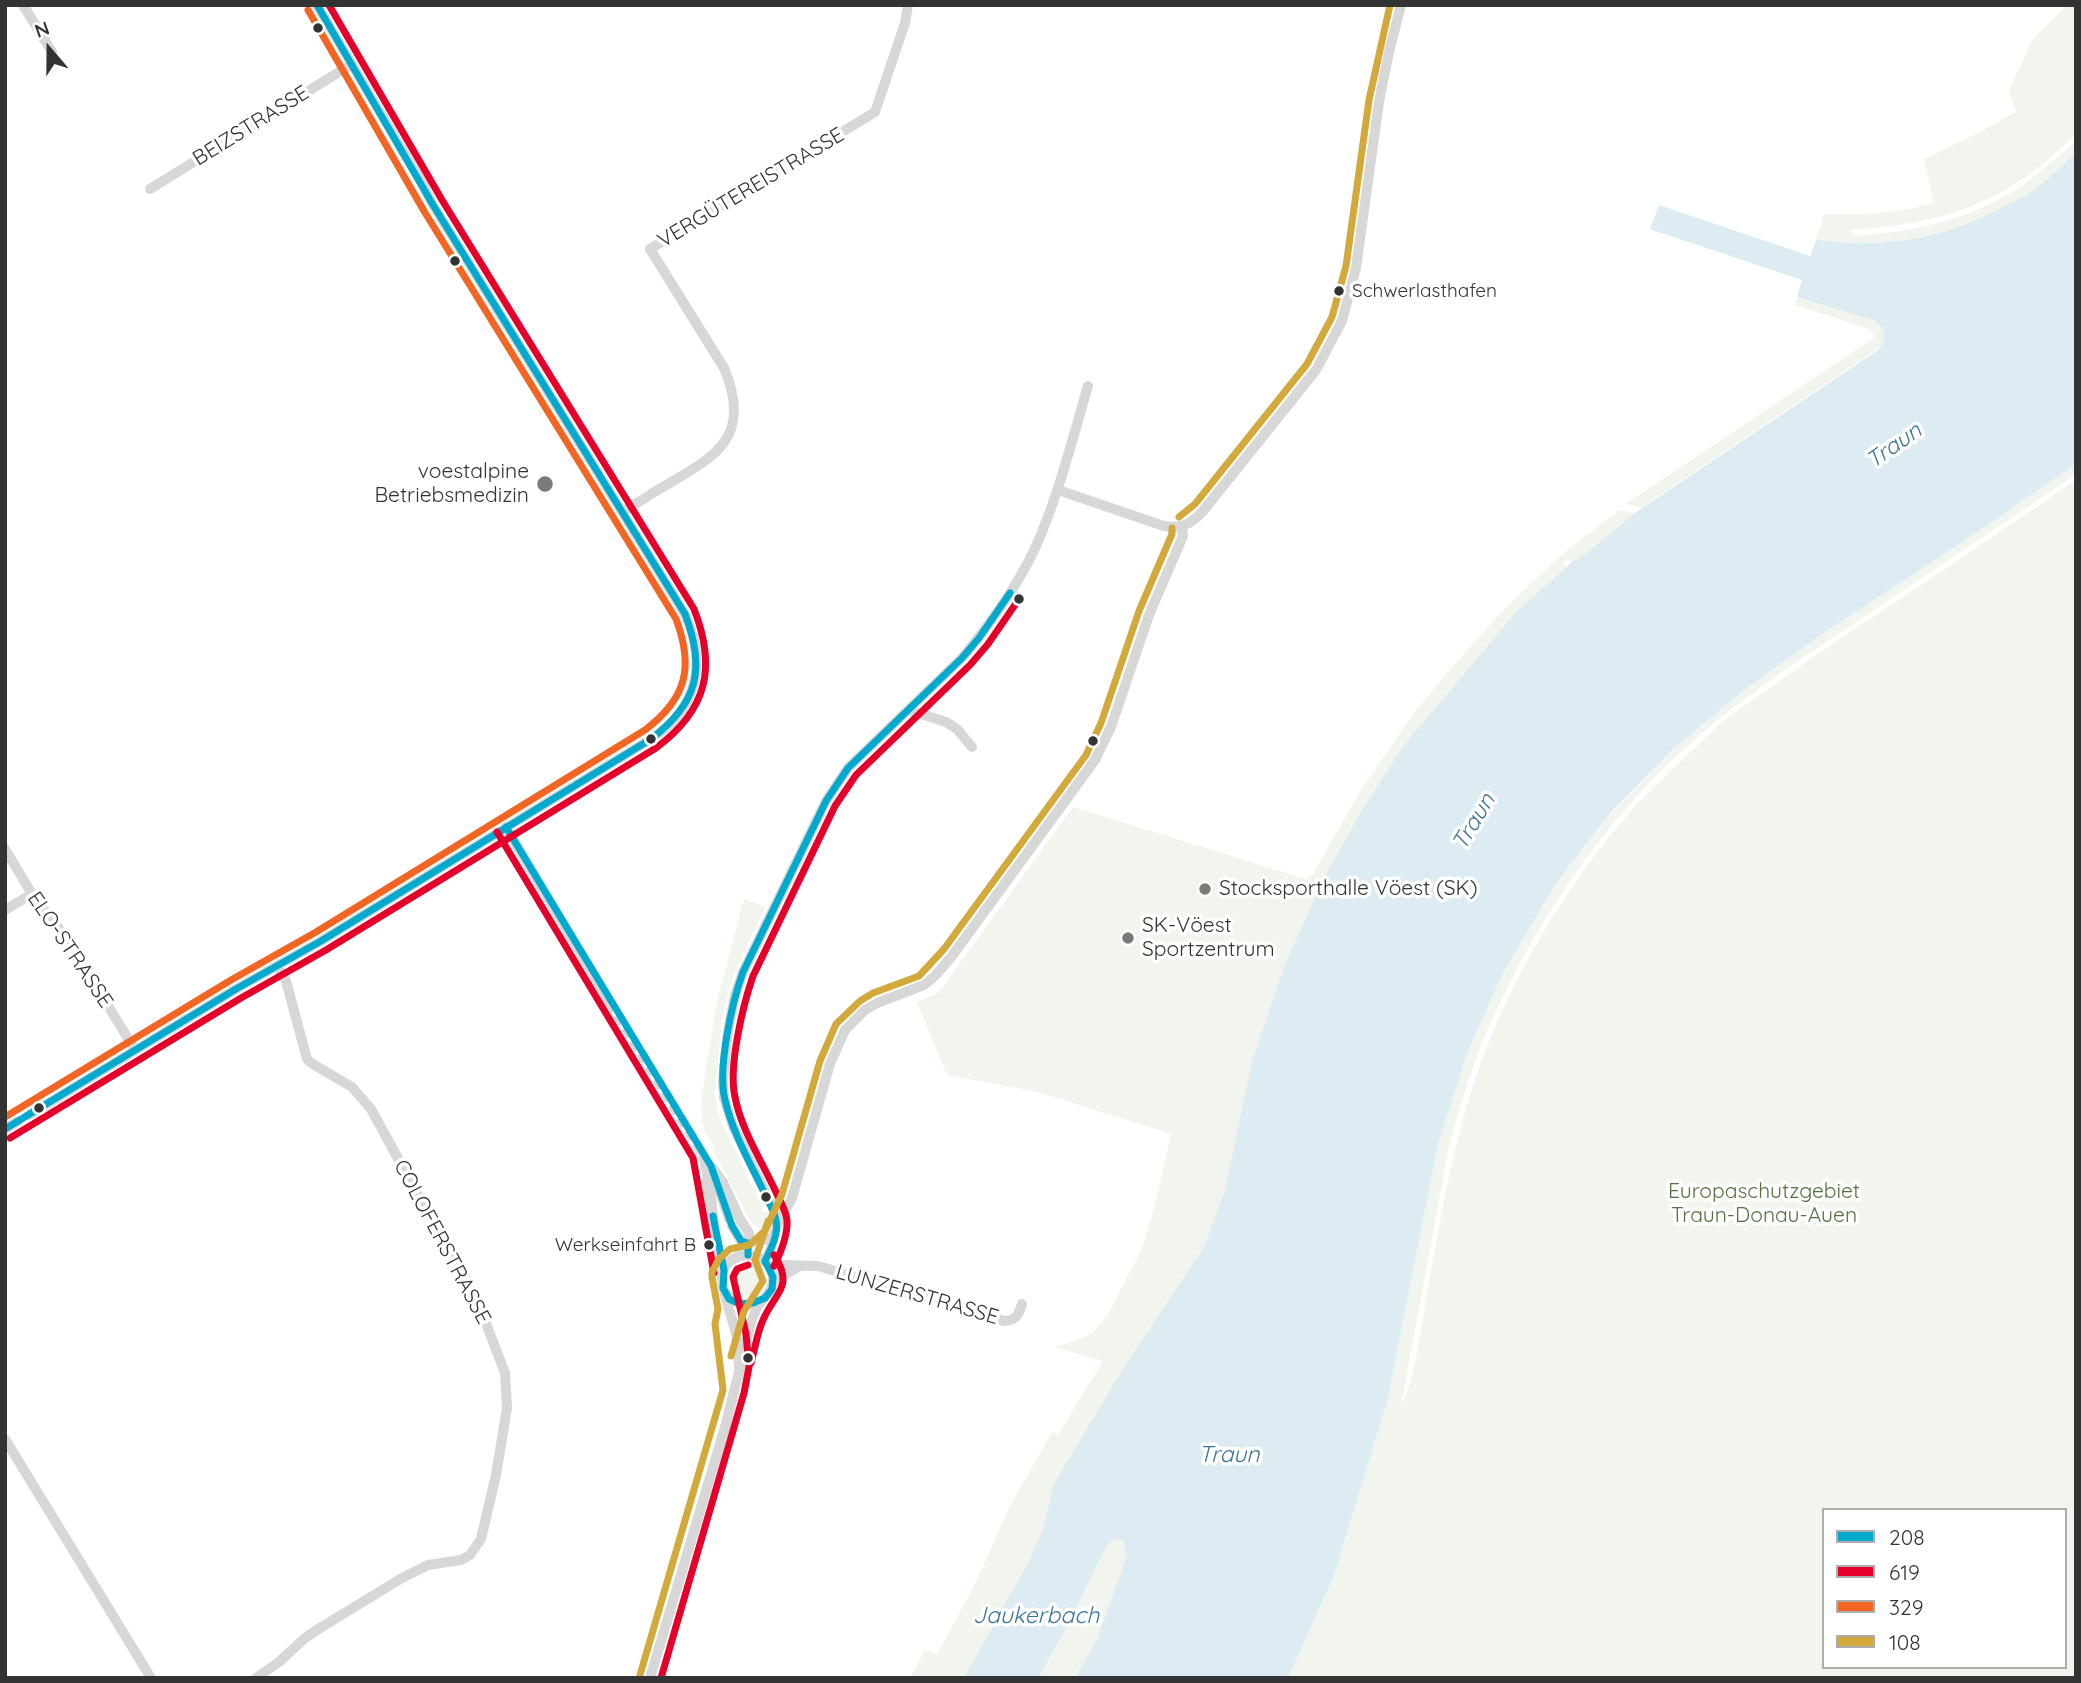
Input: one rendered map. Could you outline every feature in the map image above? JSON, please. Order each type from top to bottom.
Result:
[{"type":"street","points":[[23,5],[52,52]]},
{"type":"street","points":[[29,1115],[321,941],[657,735],[679,716],[691,695],[697,655],[691,628],[678,602],[439,215],[317,5]]},
{"type":"street","name":"VERGÜTEREISTRASSE","points":[[622,512],[710,457],[723,446],[734,421],[732,386],[724,368],[650,248],[875,112],[905,23],[908,5]]},
{"type":"street","points":[[1058,490],[1164,526],[1188,525],[1203,511],[1316,370],[1342,321],[1356,268],[1379,102],[1401,5]]},
{"type":"street","name":"BEIZSTRASSE","points":[[150,188],[352,64]]},
{"type":"street","points":[[777,1226],[774,1210],[733,1126],[724,1098],[726,1044],[734,995],[832,791],[848,768],[962,658],[1000,607],[1036,546],[1058,490],[1088,386]]},
{"type":"street","points":[[650,1678],[726,1424],[751,1322],[756,1309],[770,1293],[773,1282],[767,1264],[777,1226],[792,1198],[830,1064],[845,1030],[864,1010],[889,997],[914,989],[935,976],[1102,749],[1157,593],[1183,536],[1182,527]]},
{"type":"street","points":[[909,710],[946,722],[957,729],[972,747]]},
{"type":"street","points":[[506,827],[610,1002]]},
{"type":"street","name":"ELO-STRASSE","points":[[5,849],[32,894],[69,942],[135,1050]]},
{"type":"street","points":[[5,910],[32,894]]},
{"type":"street","name":"COLOFERSTRASSE","points":[[257,1678],[320,1628],[409,1574],[428,1565],[461,1560],[470,1555],[481,1539],[496,1475],[507,1408],[505,1373],[501,1358],[452,1250],[418,1195],[372,1109],[343,1080],[307,1059],[286,981],[277,966]]},
{"type":"street","points":[[5,1129],[18,1121]]},
{"type":"street","points":[[709,1170],[741,1241],[772,1244]]},
{"type":"street","points":[[709,1170],[715,1228],[724,1270]]},
{"type":"street","points":[[709,1170],[723,1182],[749,1233],[748,1243],[752,1255],[767,1264]]},
{"type":"street","points":[[709,1170],[704,1212],[712,1245],[720,1256]]},
{"type":"street","points":[[739,1367],[736,1335],[722,1283],[724,1270],[736,1257],[752,1255],[772,1244]]},
{"type":"street","points":[[772,1244],[774,1260],[781,1265]]},
{"type":"street","name":"LUNZERSTRASSE","points":[[767,1264],[818,1266],[1004,1321],[1014,1319],[1022,1304]]},
{"type":"street","points":[[773,1282],[803,1265]]},
{"type":"street","points":[[727,1294],[739,1304],[747,1306],[762,1301]]},
{"type":"street","points":[[5,1439],[151,1678]]},
{"type":"green space","points":[[2067,5],[2076,5],[2076,134],[2022,180],[1976,204],[1928,220],[1849,230],[1854,236],[1878,234],[1949,220],[1994,202],[2015,190],[2076,141],[2076,153],[2029,193],[1961,226],[1914,239],[1891,242],[1816,240],[1824,214],[1880,213],[1934,203],[1924,159],[2016,112],[2009,90],[2033,39]]},
{"type":"green space","points":[[1798,297],[1876,321],[1884,332],[1882,346],[1642,507],[1625,504],[1875,336],[1867,328],[1795,305]]},
{"type":"green space","name":"Europaschutzgebiet Traun-Donau-Auen","points":[[2076,464],[2076,474],[1744,699],[1671,761],[1643,789],[1592,850],[1547,916],[1527,951],[1479,1050],[1448,1151],[1401,1406],[1414,1369],[1447,1185],[1476,1077],[1519,977],[1575,883],[1640,801],[1727,718],[2076,480],[2076,1678],[1288,1678],[1333,1578],[1387,1402],[1438,1144],[1468,1049],[1503,973],[1556,883],[1612,812],[1673,749],[1744,690],[1825,632]]},
{"type":"green space","points":[[1620,510],[1634,513],[1585,554],[1572,562],[1567,559],[1563,563],[1566,567],[1517,611],[1404,745],[1363,808],[1321,883],[1283,969],[1252,1061],[1225,1189],[1205,1245],[1119,1375],[1053,1485],[1044,1526],[1029,1561],[969,1671],[964,1678],[914,1678],[911,1676],[925,1650],[937,1655],[975,1584],[1009,1508],[1052,1432],[1058,1435],[1103,1361],[1054,1347],[1093,1333],[1107,1316],[1142,1249],[1171,1134],[1038,1092],[947,1075],[917,1002],[936,994],[942,988],[1073,807],[1306,879],[1313,874],[1361,790],[1411,717],[1445,675],[1498,616],[1544,571]]},
{"type":"green space","points":[[744,899],[765,907],[735,971],[723,1011],[715,1092],[721,1122],[762,1206],[762,1212],[767,1212],[769,1217],[768,1231],[758,1228],[749,1219],[712,1148],[715,1146],[704,1130],[701,1111],[717,1001]]},
{"type":"green space","points":[[747,1266],[758,1270],[762,1281],[758,1292],[747,1296],[736,1292],[732,1281],[736,1270]]},
{"type":"green space","points":[[1117,1538],[1123,1541],[1127,1555],[1097,1639],[1075,1678],[1038,1678],[1067,1627],[1106,1546]]},
{"type":"water","name":"Traun","points":[[2076,153],[2076,464],[1825,632],[1744,690],[1673,749],[1612,811],[1556,883],[1503,973],[1468,1050],[1438,1144],[1387,1402],[1333,1578],[1288,1678],[1075,1678],[1097,1639],[1127,1555],[1123,1541],[1117,1538],[1106,1546],[1067,1627],[1038,1678],[964,1678],[1029,1561],[1044,1526],[1053,1485],[1119,1375],[1205,1245],[1225,1189],[1252,1061],[1283,969],[1321,883],[1363,808],[1404,745],[1517,611],[1572,562],[1636,512],[1878,350],[1883,343],[1884,332],[1876,321],[1797,297],[1802,280],[1650,229],[1659,205],[1810,256],[1816,240],[1891,242],[1914,239],[1961,226],[2029,193]]},
{"type":"tunnel","points":[[610,1002],[703,1154]]},
{"type":"transit line","name":"208","points":[[5,1129],[236,989],[321,941],[651,739],[679,712],[694,684],[695,652],[685,614],[433,205],[317,5]]},
{"type":"transit line","name":"619","points":[[10,1138],[241,998],[326,950],[656,748],[687,719],[703,686],[705,650],[694,609],[442,200],[329,5]]},
{"type":"transit line","name":"108","points":[[1179,517],[1195,504],[1307,364],[1332,317],[1346,266],[1369,100],[1390,5]]},
{"type":"transit line","name":"329","points":[[5,1117],[231,980],[316,932],[645,730],[670,706],[683,680],[685,652],[676,619],[424,211],[308,10]]},
{"type":"transit line","name":"108","points":[[640,1675],[723,1390],[715,1324],[718,1309],[712,1272],[719,1259],[730,1249],[749,1245],[765,1231],[782,1194],[820,1061],[836,1024],[860,1001],[873,993],[919,976],[944,949],[1086,755],[1101,723],[1139,611],[1172,534],[1172,528]]},
{"type":"transit line","name":"208","points":[[765,1261],[775,1236],[776,1220],[736,1134],[723,1087],[727,1036],[743,972],[826,801],[848,768],[962,658],[1010,593]]},
{"type":"transit line","name":"619","points":[[774,1266],[785,1238],[786,1216],[742,1121],[733,1084],[738,1036],[753,976],[835,806],[856,775],[970,665],[1019,599]]},
{"type":"transit line","name":"208","points":[[506,827],[711,1166],[732,1226],[741,1241],[748,1243],[748,1255]]},
{"type":"transit line","name":"619","points":[[497,832],[693,1158],[714,1273]]},
{"type":"transit line","name":"208","points":[[713,1216],[724,1270],[723,1288],[729,1299],[740,1304],[765,1298],[772,1289],[773,1277],[765,1261]]},
{"type":"transit line","name":"108","points":[[731,1356],[744,1311],[763,1281],[755,1260],[768,1221]]},
{"type":"transit line","name":"619","points":[[751,1363],[761,1325],[783,1282],[783,1275],[774,1255]]},
{"type":"transit line","name":"619","points":[[661,1678],[744,1393],[749,1367],[746,1334],[733,1277],[737,1269],[748,1265]]},
{"type":"place","name":"Schwerlasthafen","points":[[1339,291]]},
{"type":"place","name":"voestalpine Betriebsmedizin","points":[[545,484]]},
{"type":"place","name":"Stocksporthalle Vöest (SK)","points":[[1205,889]]},
{"type":"place","name":"SK-Vöest Sportzentrum","points":[[1128,938]]},
{"type":"place","name":"Werkseinfahrt B","points":[[709,1245]]},
{"type":"water label","name":"Jaukerbach","points":[[1036,1616]]}]
